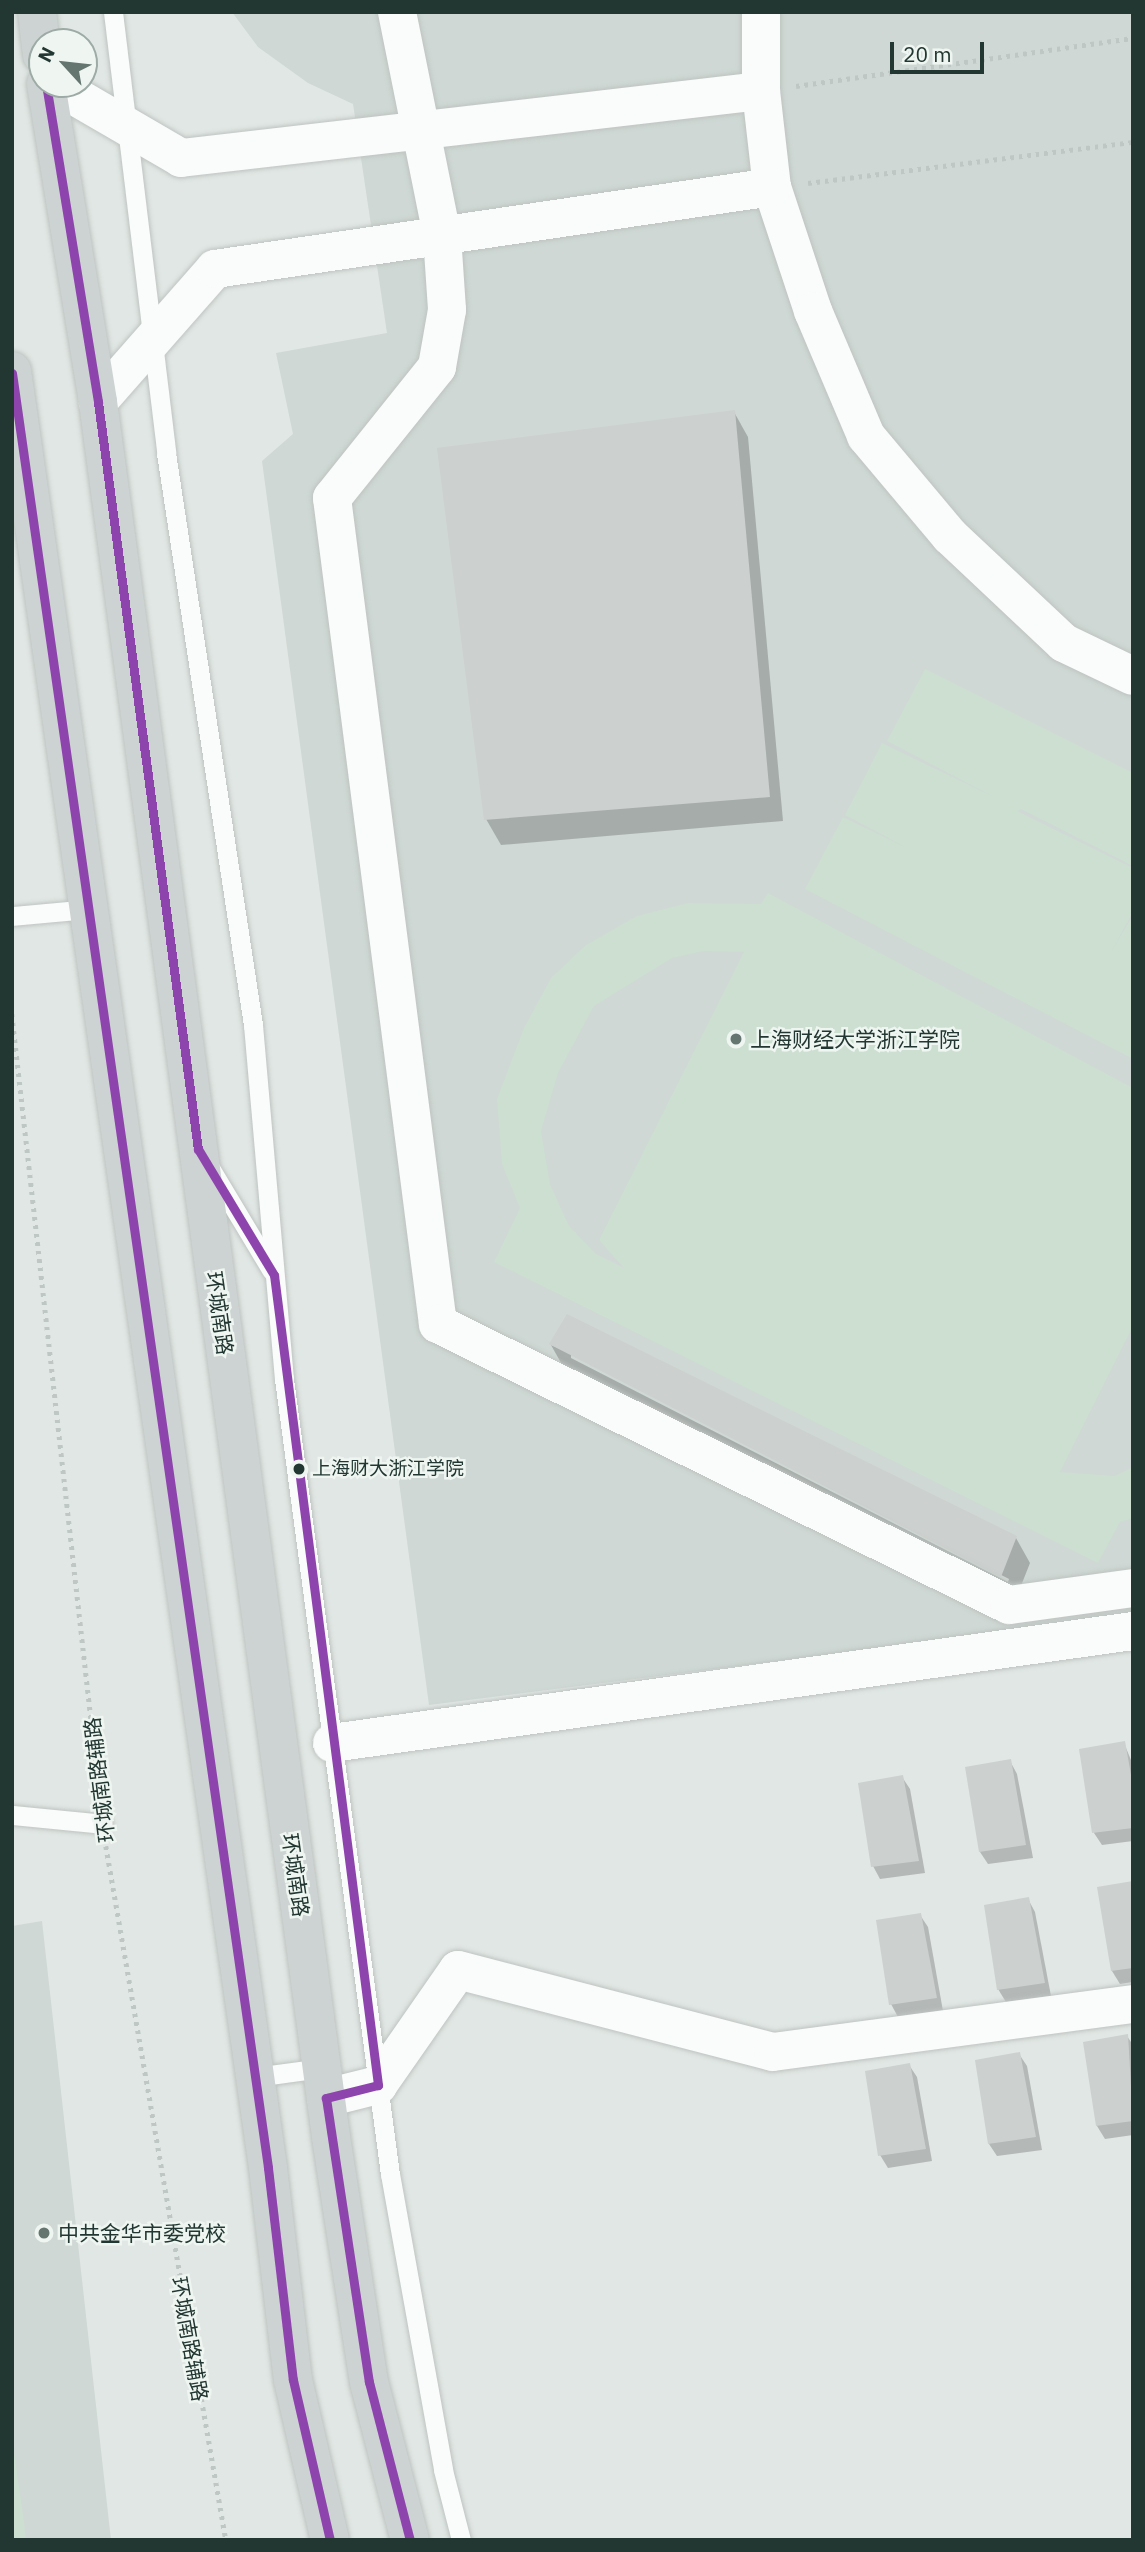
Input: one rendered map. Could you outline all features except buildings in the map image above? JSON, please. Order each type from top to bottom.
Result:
[{"type":"main road","name":"环城南路","points":[[48,98],[98,402],[324,2083],[369,2382],[410,2540]]},
{"type":"main road","points":[[12,371],[255,2077],[293,2379],[330,2540]]},
{"type":"street","points":[[397,12],[418,131],[442,236],[447,310],[437,367],[332,498],[438,1324],[1009,1605],[1133,1588]]},
{"type":"street","points":[[761,12],[761,91],[772,187],[813,312],[866,436],[950,536],[1065,643],[1133,676]]},
{"type":"street","points":[[78,98],[181,158],[761,91]]},
{"type":"street","points":[[98,402],[215,269],[772,187]]},
{"type":"street","points":[[332,1743],[1133,1631]]},
{"type":"street","points":[[324,2083],[378,2085],[458,1970],[773,2052],[1133,2004]]},
{"type":"lane","points":[[113,12],[153,340],[253,1025],[274,1275],[378,2085],[440,2456],[461,2540]]},
{"type":"lane","points":[[12,916],[89,909]]},
{"type":"lane","points":[[198,1149],[274,1275]]},
{"type":"lane","points":[[12,1815],[103,1824]]},
{"type":"lane","points":[[255,2077],[324,2083]]},
{"type":"path","points":[[761,91],[1133,38]]},
{"type":"path","points":[[772,187],[1133,142]]},
{"type":"path","name":"环城南路辅路","points":[[12,1014],[103,1824],[226,2540]]},
{"type":"shaded area","name":"上海财经大学浙江学院","points":[[232,12],[1133,12],[1133,1616],[429,1705],[262,461],[293,434],[276,353],[387,333],[353,104],[308,83],[258,47]]},
{"type":"shaded area","name":"中共金华市委党校","points":[[42,1921],[111,2540],[12,2540],[12,1926]]},
{"type":"green space","points":[[925,669],[1133,773],[1133,866],[1021,809],[1017,811],[1133,868],[1133,912],[1111,952],[1133,915],[1133,1059],[805,889],[843,817],[907,848],[845,815],[882,743],[994,797],[887,741]]},
{"type":"green space","points":[[768,893],[1133,1088],[1133,1326],[1060,1472],[1115,1476],[1133,1467],[1133,1518],[1120,1522],[1098,1563],[494,1262],[520,1208],[502,1164],[497,1099],[524,1028],[551,978],[586,945],[637,916],[688,903],[761,904]],"holes":[[[704,951],[744,952],[599,1240],[624,1268],[596,1254],[569,1226],[550,1184],[541,1131],[558,1073],[594,1006],[672,958]]]},
{"type":"green space","points":[[12,2438],[24,2522],[26,2540],[12,2540]]},
{"type":"transit line","points":[[48,98],[98,402],[198,1149],[274,1275],[378,2085],[326,2098],[369,2382],[410,2540]]},
{"type":"transit line","points":[[12,373],[268,2168],[293,2380],[330,2540]]},
{"type":"place","name":"上海财经大学浙江学院","points":[[736,1039]]},
{"type":"place","name":"上海财大浙江学院","points":[[299,1469]]},
{"type":"place","name":"中共金华市委党校","points":[[44,2233]]}]
